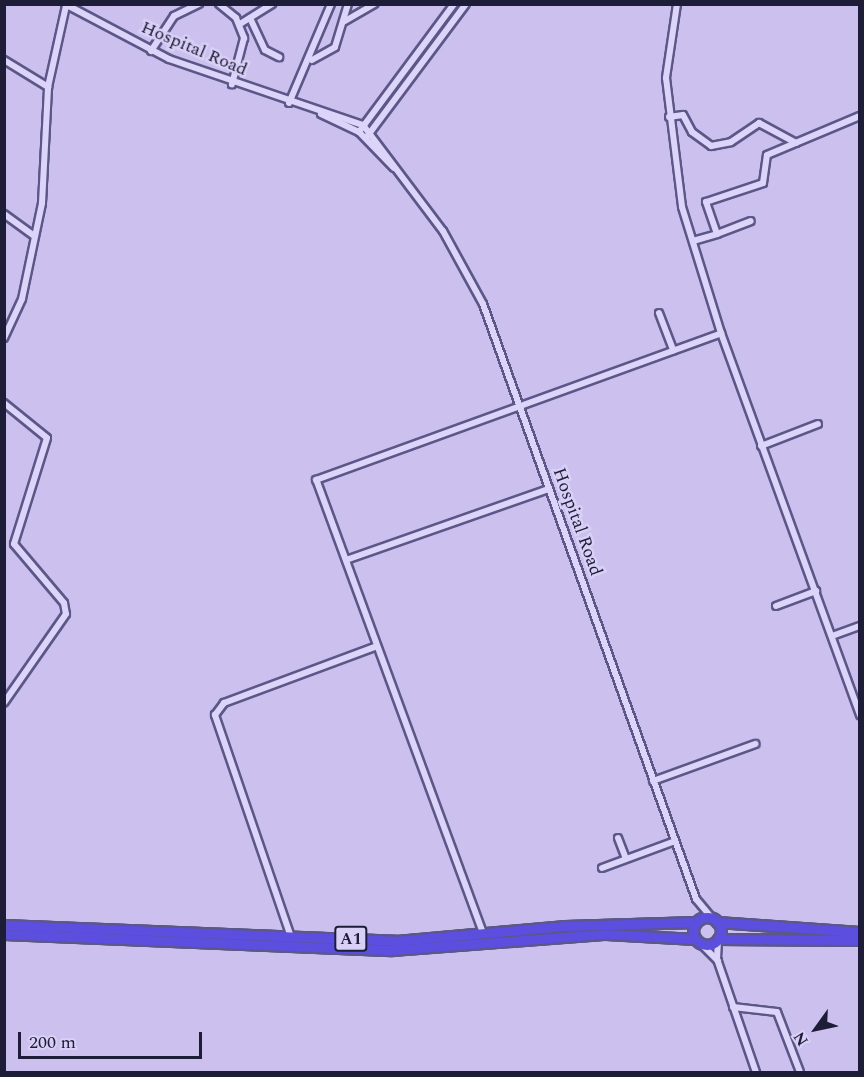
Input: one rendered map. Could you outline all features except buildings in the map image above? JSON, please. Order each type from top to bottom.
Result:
[{"type":"highway","points":[[714,920],[718,941]]},
{"type":"highway","points":[[860,933],[714,920],[697,922],[698,941],[718,941],[734,937],[860,940]]},
{"type":"highway","name":"A1","points":[[4,925],[433,941],[483,933],[697,922]]},
{"type":"highway","name":"A1","points":[[4,934],[392,950],[606,934],[698,941]]},
{"type":"street","points":[[151,51],[181,7],[199,4]]},
{"type":"street","points":[[219,4],[230,7],[240,24],[244,50],[232,84]]},
{"type":"street","points":[[240,24],[273,4]]},
{"type":"street","points":[[289,103],[312,60],[331,4]]},
{"type":"street","points":[[312,60],[335,47],[345,21],[348,4]]},
{"type":"street","points":[[345,21],[375,4]]},
{"type":"street","points":[[359,132],[454,4]]},
{"type":"street","points":[[366,138],[466,4]]},
{"type":"street","points":[[677,4],[667,60],[669,117],[682,207],[721,333],[860,715]]},
{"type":"street","points":[[4,338],[22,299],[46,179],[48,87],[67,5]]},
{"type":"street","name":"Hospital Road","points":[[67,5],[151,51],[232,84],[317,111]]},
{"type":"street","points":[[250,18],[265,50],[279,57]]},
{"type":"street","points":[[4,60],[48,87]]},
{"type":"street","points":[[383,98],[391,103]]},
{"type":"street","points":[[317,111],[363,125],[370,131],[398,172]]},
{"type":"street","points":[[317,111],[359,132],[398,172]]},
{"type":"street","points":[[669,117],[683,115],[692,132],[711,146],[731,142],[759,123],[796,143]]},
{"type":"street","points":[[717,234],[706,202],[763,183],[767,155],[860,116]]},
{"type":"street","name":"Hospital Road","points":[[398,172],[473,280],[696,899]]},
{"type":"street","points":[[4,214],[34,236]]},
{"type":"street","points":[[693,241],[752,221]]},
{"type":"street","points":[[659,313],[674,350]]},
{"type":"street","points":[[483,933],[316,480],[721,333]]},
{"type":"street","points":[[4,403],[47,438],[44,463],[14,544],[66,610],[4,703]]},
{"type":"street","points":[[761,446],[818,424]]},
{"type":"street","points":[[346,560],[549,489]]},
{"type":"street","points":[[776,606],[816,591]]},
{"type":"street","points":[[832,636],[860,626]]},
{"type":"street","points":[[291,937],[215,715],[224,703],[376,646]]},
{"type":"street","points":[[653,781],[755,744]]},
{"type":"street","points":[[618,838],[626,859]]},
{"type":"street","points":[[602,868],[675,841]]},
{"type":"street","points":[[696,899],[714,920]]},
{"type":"street","points":[[696,899],[697,922]]},
{"type":"street","points":[[698,941],[718,962]]},
{"type":"street","points":[[718,941],[718,962],[756,1072]]},
{"type":"street","points":[[734,1006],[777,1012],[800,1072]]}]
